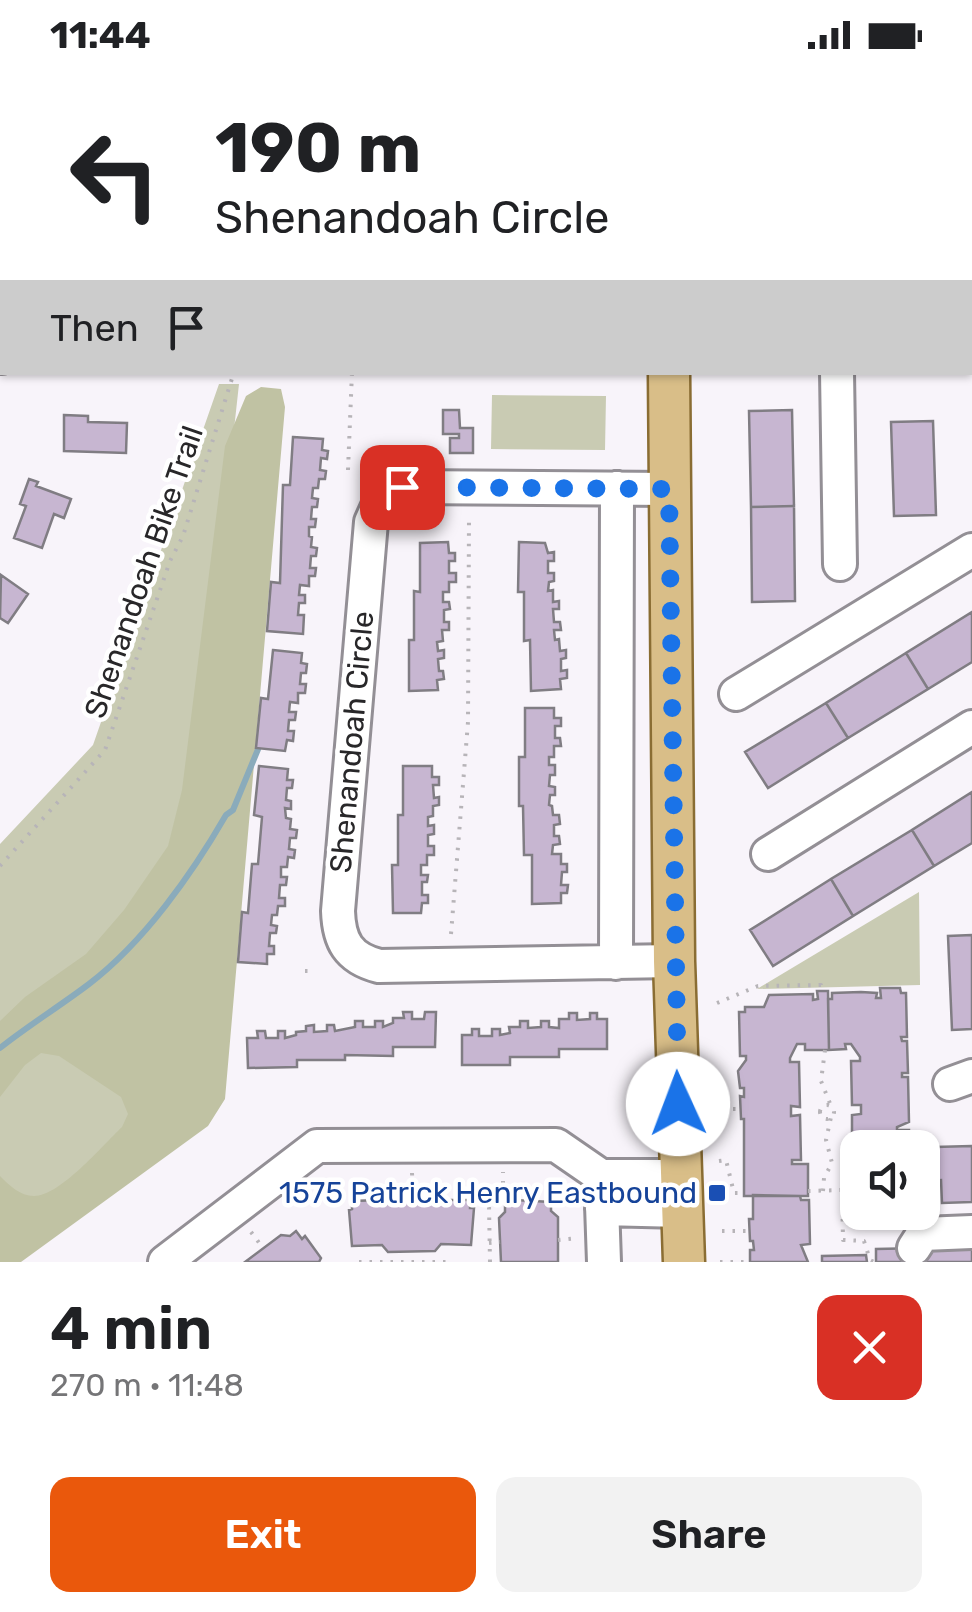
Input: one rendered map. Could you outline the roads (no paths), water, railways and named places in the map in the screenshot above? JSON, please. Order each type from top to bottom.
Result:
[{"type":"main road","points":[[669,375],[674,961],[684,1262]]},
{"type":"street","points":[[837,375],[840,564]]},
{"type":"street","name":"Shenandoah Circle","points":[[669,489],[402,487],[380,502],[372,522],[338,934],[358,959],[379,966],[674,961]]},
{"type":"street","points":[[616,963],[617,488]]},
{"type":"street","points":[[736,694],[972,550]]},
{"type":"street","points":[[768,854],[972,727]]},
{"type":"street","points":[[165,1262],[318,1146],[556,1146],[599,1221],[681,1193]]},
{"type":"street","points":[[914,1248],[923,1234],[972,1232]]},
{"type":"waterway","points":[[0,1048],[89,984],[148,928],[233,810],[261,742]]},
{"type":"place","name":"1575 Patrick Henry Eastbound","points":[[717,1193]]}]
